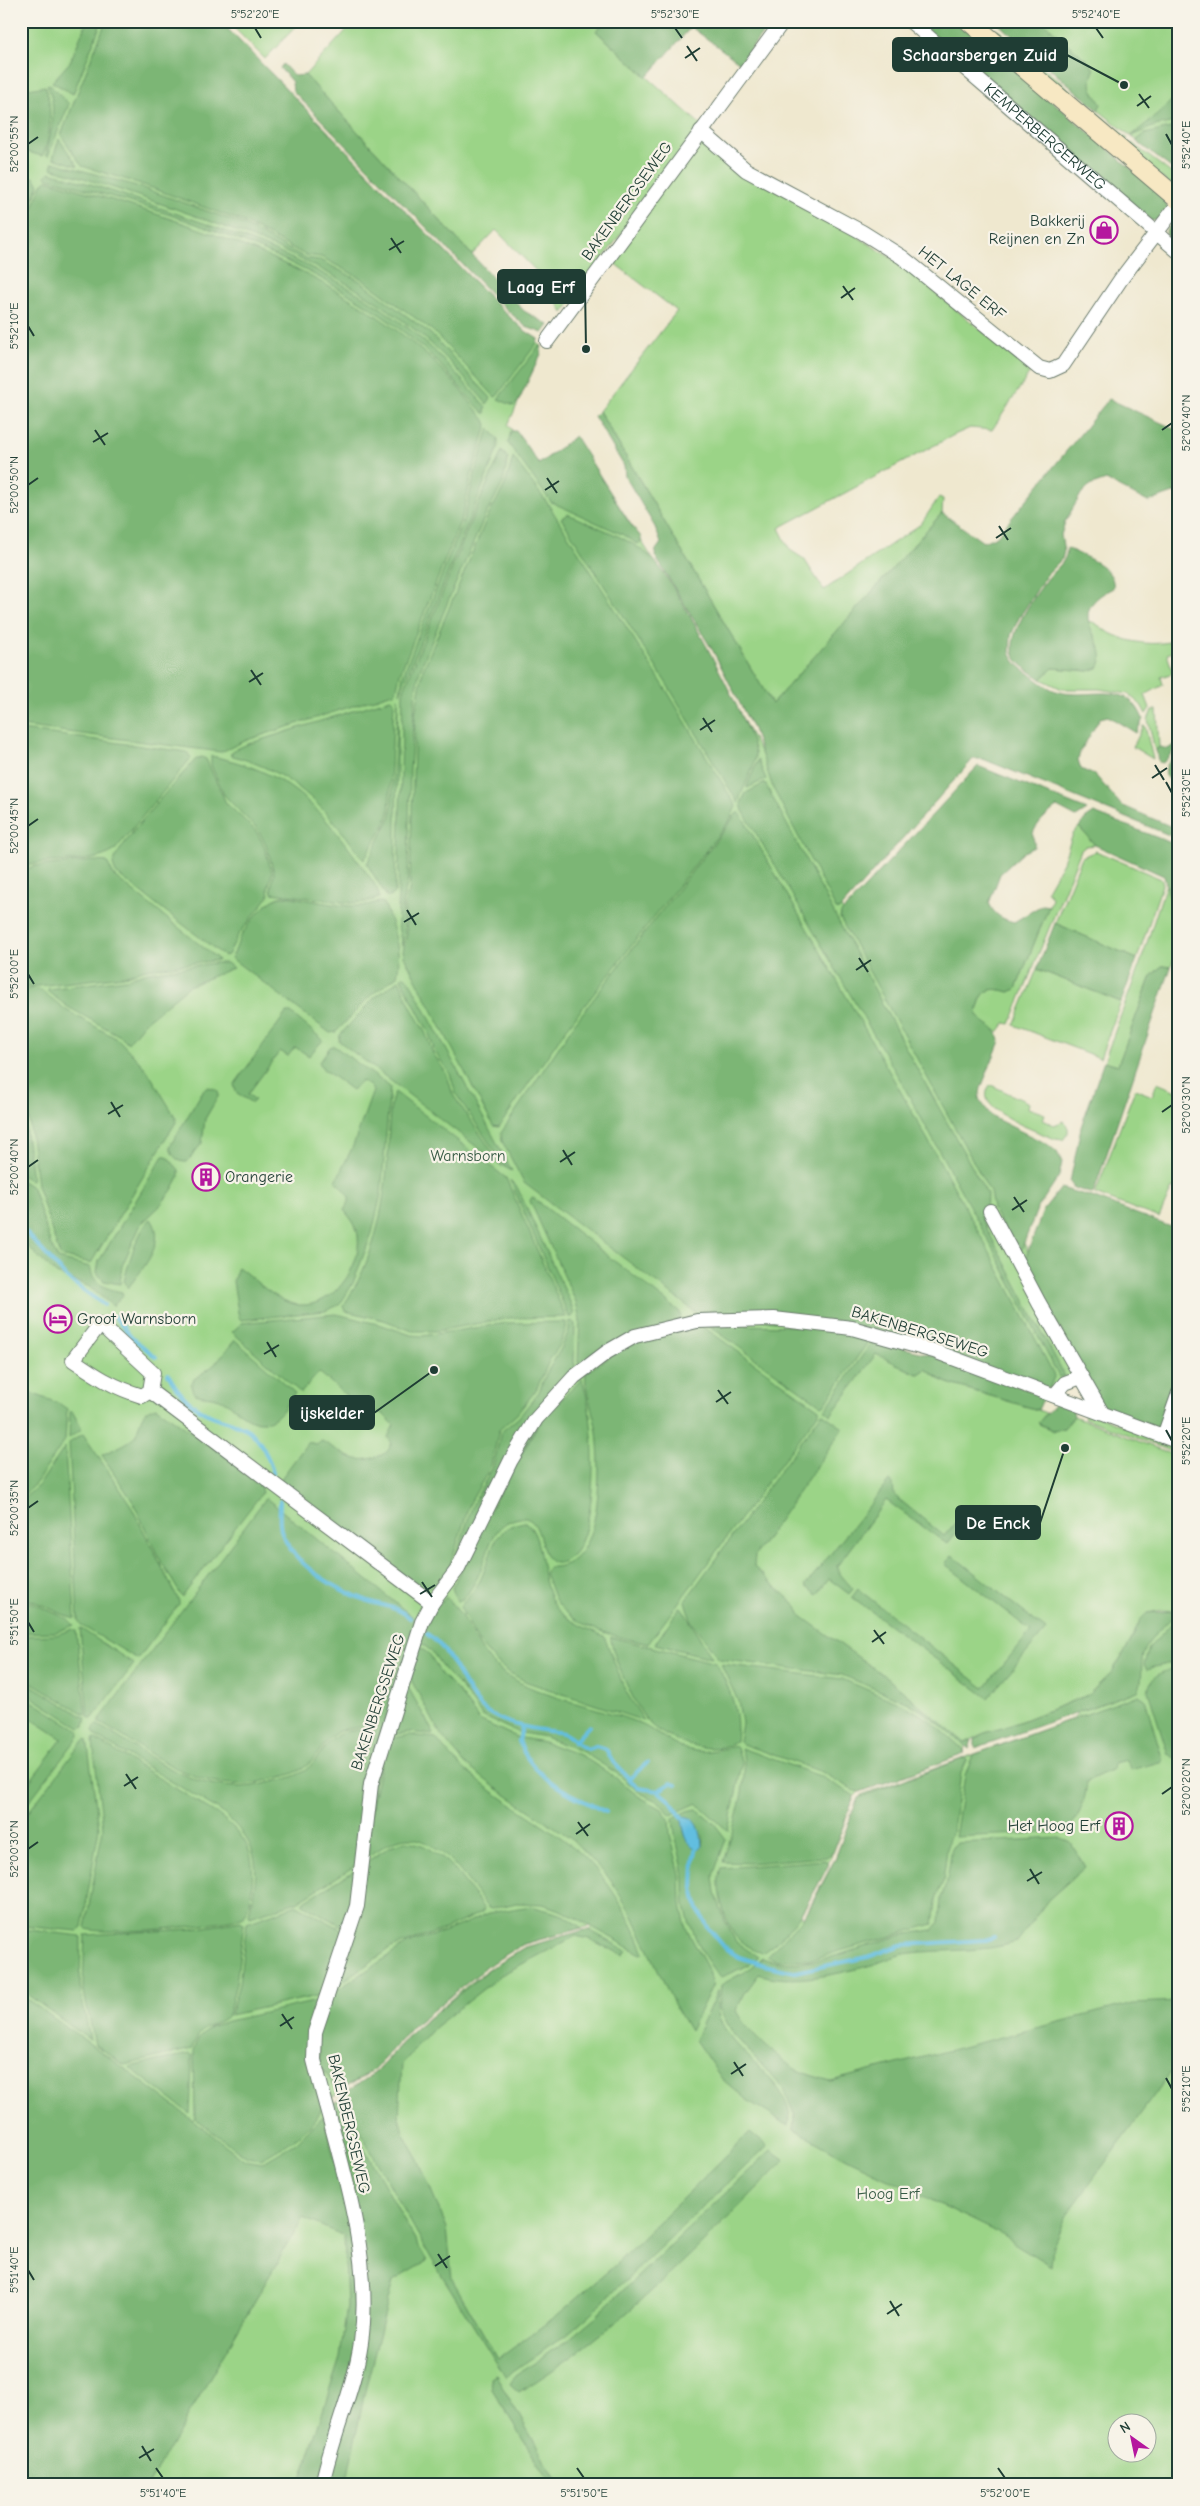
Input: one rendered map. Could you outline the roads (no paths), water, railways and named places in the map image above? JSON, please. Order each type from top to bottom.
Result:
[{"type":"main road","points":[[969,21],[1179,202]]},
{"type":"street","points":[[701,131],[783,21]]},
{"type":"street","name":"KEMPERBERGERWEG","points":[[910,21],[1179,252]]},
{"type":"street","name":"HET LAGE ERF","points":[[701,131],[746,170],[862,232],[902,257],[1038,368],[1044,370],[1057,369],[1062,365],[1121,279],[1156,234]]},
{"type":"street","name":"BAKENBERGSEWEG","points":[[546,340],[701,131]]},
{"type":"street","points":[[1156,234],[1179,202]]},
{"type":"street","points":[[990,1211],[1101,1411]]},
{"type":"street","name":"BAKENBERGSEWEG","points":[[322,2485],[357,2360],[365,2294],[361,2253],[314,2060],[315,2032],[357,1906],[371,1784],[378,1756],[415,1641],[432,1603],[457,1570],[511,1460],[536,1419],[580,1372],[635,1336],[698,1321],[774,1319],[852,1328],[934,1351],[1101,1411],[1179,1442]]},
{"type":"street","points":[[100,1324],[153,1373],[150,1391],[142,1396],[109,1385],[73,1360],[100,1324]]},
{"type":"street","points":[[1055,1396],[1065,1383],[1081,1377]]},
{"type":"street","points":[[150,1391],[432,1603]]},
{"type":"street","points":[[1164,1436],[1179,1393]]},
{"type":"water","points":[[681,1816],[692,1819],[698,1826],[702,1846],[698,1849],[693,1847],[687,1840]]},
{"type":"waterway","points":[[21,1227],[68,1279],[104,1305]]},
{"type":"waterway","points":[[114,1316],[131,1337],[156,1357]]},
{"type":"waterway","points":[[168,1374],[181,1394],[198,1409],[248,1430],[257,1438],[270,1462],[273,1473]]},
{"type":"waterway","points":[[280,1501],[282,1534],[291,1549],[309,1569],[344,1591],[368,1601],[396,1609],[410,1618]]},
{"type":"waterway","points":[[427,1634],[436,1641],[450,1658],[466,1687],[485,1711],[517,1725],[563,1733],[587,1749],[596,1746],[606,1749],[613,1762],[638,1788],[658,1791],[670,1801],[684,1820]]},
{"type":"waterway","points":[[574,1742],[589,1726]]},
{"type":"waterway","points":[[522,1727],[519,1741],[533,1766],[567,1793],[606,1812]]},
{"type":"waterway","points":[[629,1779],[647,1763]]},
{"type":"waterway","points":[[658,1791],[671,1783],[676,1785]]},
{"type":"waterway","points":[[697,1845],[694,1861],[693,1888],[698,1910],[710,1930],[726,1949],[739,1957],[764,1965],[795,1972],[868,1957],[901,1945],[985,1940],[994,1937]]},
{"type":"place","name":"Schaarsbergen Zuid","points":[[1124,85]]},
{"type":"place","name":"Bakkerij Reijnen en Zn","points":[[1104,230]]},
{"type":"place","name":"Laag Erf","points":[[586,349]]},
{"type":"place","name":"Orangerie","points":[[206,1177]]},
{"type":"place","name":"Groot Warnsborn","points":[[58,1319]]},
{"type":"place","name":"ijskelder","points":[[434,1370]]},
{"type":"place","name":"De Enck","points":[[1065,1448]]},
{"type":"place","name":"Het Hoog Erf","points":[[1119,1826]]},
{"type":"park label","name":"Warnsborn","points":[[468,1156]]},
{"type":"park label","name":"Hoog Erf","points":[[888,2194]]}]
